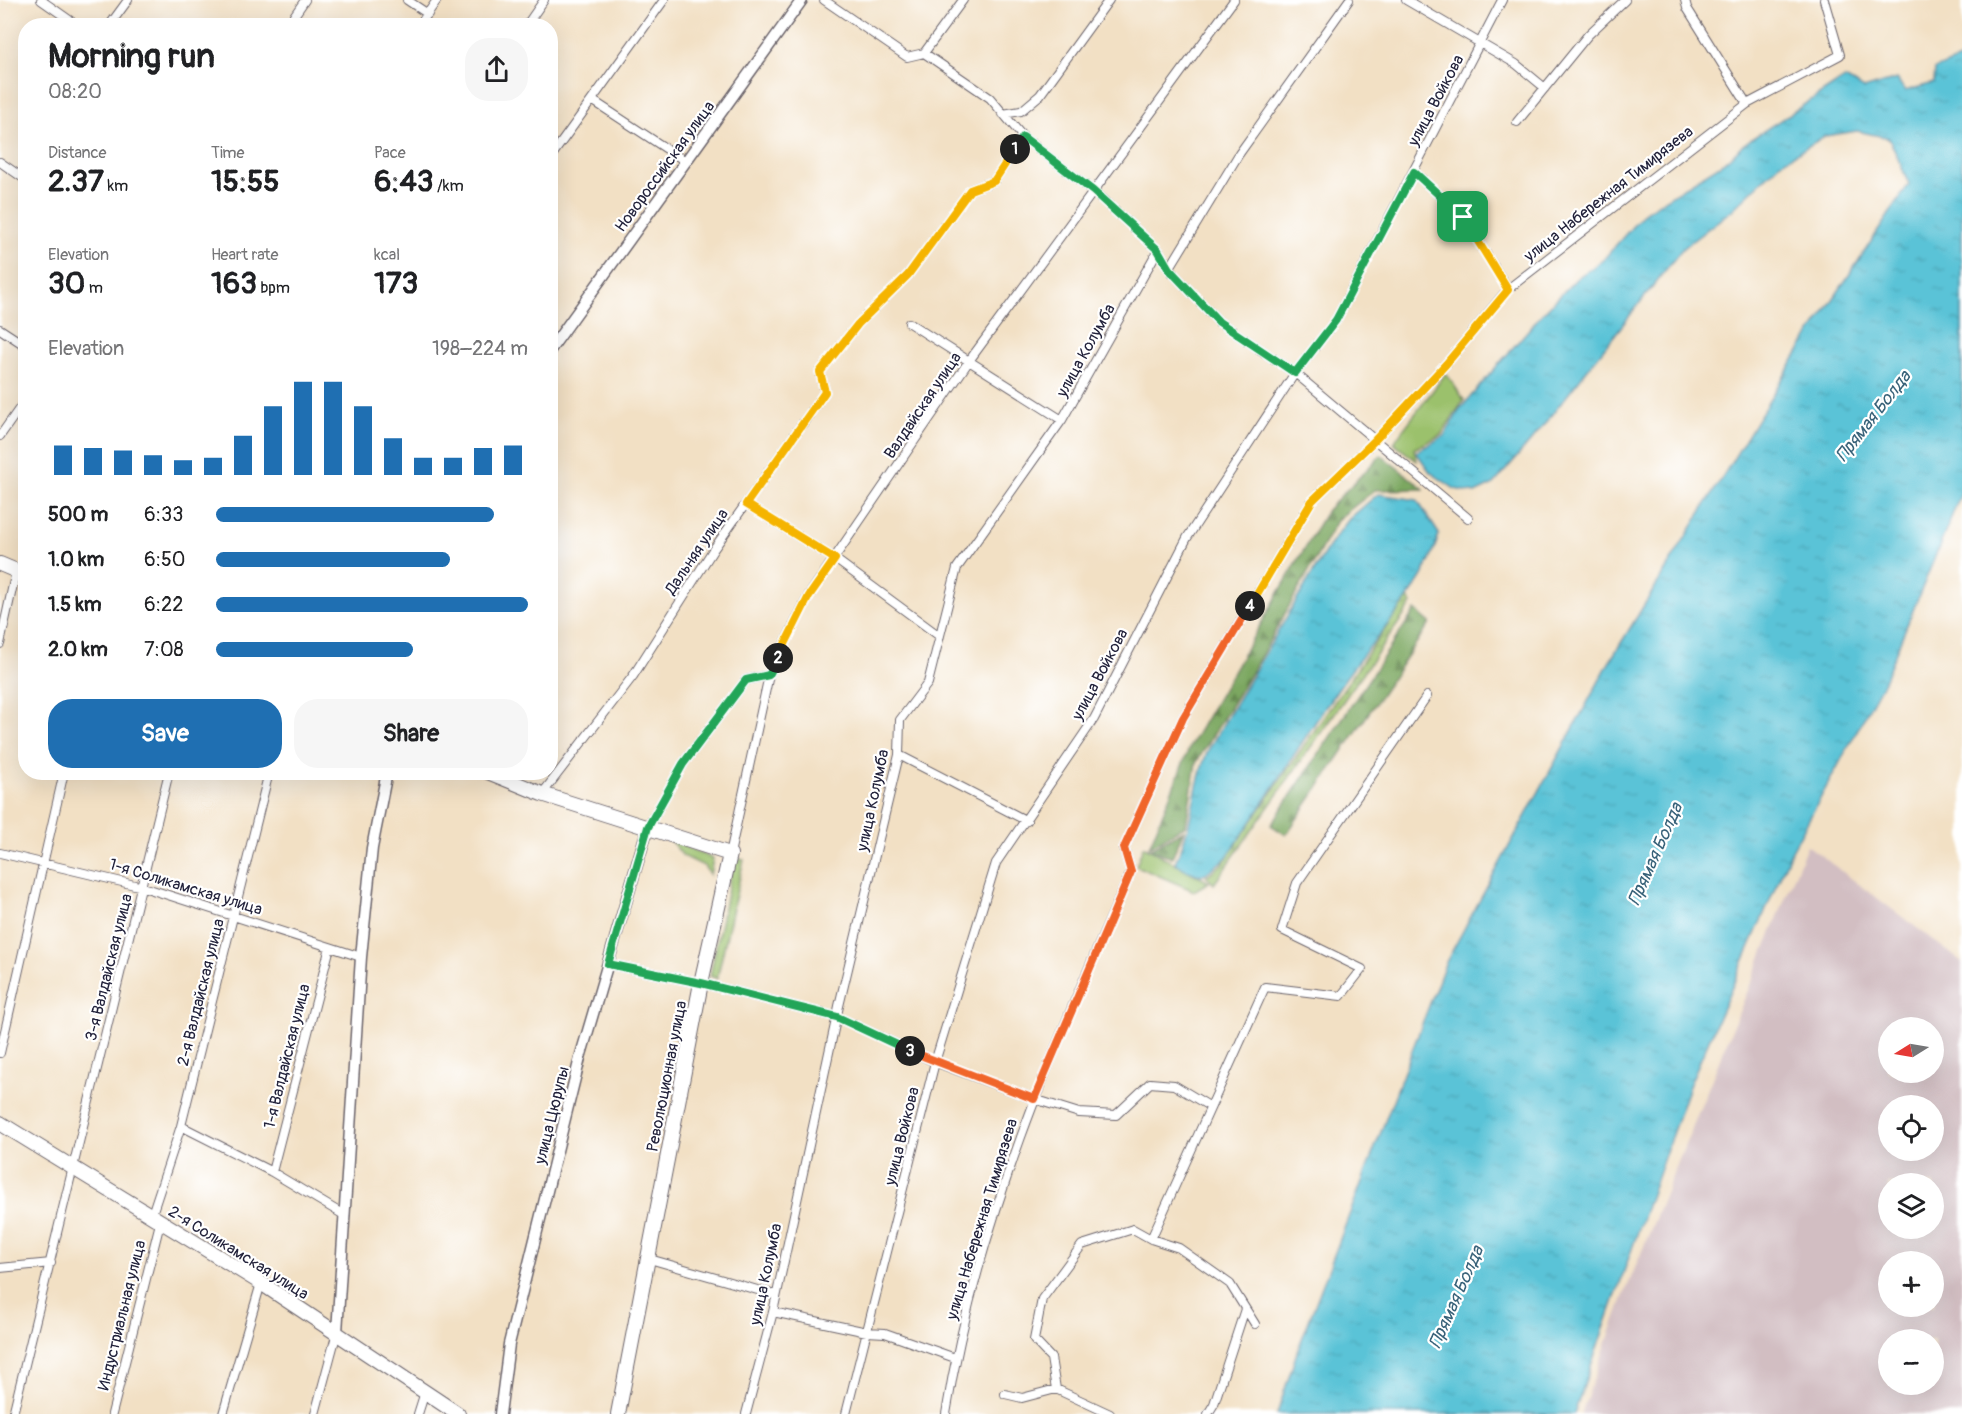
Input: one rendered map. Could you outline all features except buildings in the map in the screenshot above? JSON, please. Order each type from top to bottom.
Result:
[{"type":"main road","points":[[0,564],[18,572]]},
{"type":"main road","points":[[508,780],[542,794],[730,854]]},
{"type":"main road","name":"Революционная улица","points":[[618,1414],[646,1258],[701,983],[730,854]]},
{"type":"main road","name":"2-я Соликамская улица","points":[[0,1123],[261,1283],[458,1414]]},
{"type":"street","points":[[41,0],[67,18]]},
{"type":"street","points":[[115,18],[128,0]]},
{"type":"street","points":[[293,18],[305,0]]},
{"type":"street","points":[[407,0],[428,14]]},
{"type":"street","points":[[425,18],[436,0]]},
{"type":"street","points":[[532,18],[544,0]]},
{"type":"street","name":"Новороссийская улица","points":[[558,339],[802,0]]},
{"type":"street","points":[[824,0],[907,57],[924,53],[963,0]]},
{"type":"street","points":[[1003,114],[1021,111],[1040,94],[1109,0]]},
{"type":"street","name":"Валдайская улица","points":[[769,675],[809,596],[969,361],[1234,0]]},
{"type":"street","points":[[1169,269],[1239,154],[1349,0]]},
{"type":"street","points":[[1406,0],[1516,64],[1545,88]]},
{"type":"street","name":"улица Войкова","points":[[846,1414],[935,1062],[996,863],[1027,821],[1094,719],[1187,538],[1295,373],[1336,320],[1482,43],[1481,39],[1502,0]]},
{"type":"street","points":[[1517,122],[1588,35],[1625,0]]},
{"type":"street","points":[[1685,0],[1687,8],[1747,104]]},
{"type":"street","name":"улица Набережная Тимирязева","points":[[946,1414],[955,1358],[982,1262],[1034,1099],[1131,872],[1124,848],[1183,718],[1312,501],[1375,440],[1446,364],[1508,290],[1747,104],[1840,56],[1824,0]]},
{"type":"street","points":[[558,147],[662,1]]},
{"type":"street","points":[[924,53],[990,98],[1023,137],[1093,191],[1158,250],[1169,269],[1219,322],[1295,373],[1468,518]]},
{"type":"street","points":[[592,100],[685,161]]},
{"type":"street","name":"Дальняя улица","points":[[558,773],[633,676],[746,504],[825,392],[820,372],[858,324],[908,275],[970,190],[994,181],[1023,137]]},
{"type":"street","points":[[0,162],[18,174]]},
{"type":"street","points":[[1414,172],[1463,217],[1508,290]]},
{"type":"street","name":"улица Колумба","points":[[746,1414],[773,1312],[837,1017],[899,755],[900,720],[928,683],[938,635],[957,568],[1062,420],[1158,250]]},
{"type":"street","points":[[909,323],[1062,420]]},
{"type":"street","points":[[0,329],[18,341]]},
{"type":"street","points":[[0,436],[18,410]]},
{"type":"street","points":[[746,504],[835,559],[938,635]]},
{"type":"street","points":[[0,644],[18,583]]},
{"type":"street","points":[[648,827],[683,764],[746,680],[769,675]]},
{"type":"street","name":"Революционная улица","points":[[730,854],[769,675]]},
{"type":"street","points":[[1151,1239],[1209,1106],[1265,987],[1341,996],[1362,969],[1282,930],[1298,883],[1427,696]]},
{"type":"street","points":[[899,755],[1027,821]]},
{"type":"street","points":[[0,1053],[62,780]]},
{"type":"street","name":"3-я Валдайская улица","points":[[13,1414],[167,780]]},
{"type":"street","name":"2-я Валдайская улица","points":[[156,1220],[235,916],[266,780]]},
{"type":"street","points":[[315,1414],[337,1332],[361,957],[372,848],[385,780]]},
{"type":"street","name":"Дальняя улица","points":[[542,794],[553,780]]},
{"type":"street","name":"улица Цюрупы","points":[[500,1414],[509,1344],[580,1058],[648,827]]},
{"type":"street","name":"1-я Соликамская улица","points":[[0,854],[44,861],[143,887],[361,957]]},
{"type":"street","name":"1-я Валдайская улица","points":[[272,1172],[330,947]]},
{"type":"street","points":[[608,964],[701,983],[837,1017],[935,1062],[1034,1099],[1079,1113],[1116,1115],[1150,1083],[1174,1085],[1209,1106]]},
{"type":"street","points":[[181,1126],[272,1172],[344,1215]]},
{"type":"street","name":"Индустриальная улица","points":[[112,1414],[156,1220]]},
{"type":"street","points":[[1056,1389],[1051,1358],[1034,1340],[1042,1299],[1082,1245],[1133,1229],[1151,1239],[1179,1248],[1230,1284],[1255,1324]]},
{"type":"street","points":[[646,1258],[775,1295]]},
{"type":"street","points":[[0,1268],[51,1263]]},
{"type":"street","points":[[223,1414],[261,1283]]},
{"type":"street","points":[[1208,1414],[1214,1404],[1245,1309]]},
{"type":"street","points":[[773,1312],[867,1332],[885,1332],[955,1358]]},
{"type":"street","points":[[1005,1394],[1022,1398],[1056,1389],[1110,1414]]},
{"type":"street","points":[[418,1414],[424,1392]]},
{"type":"shaded area","points":[[1807,845],[1962,962],[1962,1414],[1581,1414],[1624,1295]]},
{"type":"green space","points":[[1446,373],[1464,400],[1441,435],[1414,449],[1417,461],[1393,443]]},
{"type":"green space","points":[[1381,455],[1424,489],[1375,490],[1338,519],[1260,658],[1196,763],[1186,825],[1149,847],[1190,746],[1327,510]]},
{"type":"green space","points":[[1407,597],[1412,604],[1214,884],[1206,876],[1222,864]]},
{"type":"green space","points":[[1415,610],[1430,623],[1286,835],[1271,825]]},
{"type":"green space","points":[[1184,830],[1172,857],[1150,849]]},
{"type":"green space","points":[[669,839],[713,859],[710,875],[704,866],[683,856]]},
{"type":"green space","points":[[1143,846],[1209,882],[1194,891],[1136,866]]},
{"type":"green space","points":[[734,858],[744,859],[717,979],[710,976]]},
{"type":"water","name":"Прямая Болда","points":[[1962,58],[1962,491],[1884,681],[1790,854],[1689,1086],[1574,1414],[1277,1414],[1297,1352],[1445,964],[1610,661],[1803,345],[1909,184],[1889,138],[1857,131],[1825,136],[1783,161],[1732,210],[1682,249],[1540,430],[1494,484],[1475,493],[1455,489],[1430,472],[1416,452],[1444,436],[1460,409],[1542,314],[1577,278],[1603,260],[1645,212],[1723,163],[1748,141],[1845,78],[1864,89],[1897,79],[1905,91],[1934,83],[1935,69]]},
{"type":"water","points":[[1378,494],[1417,500],[1439,534],[1423,574],[1399,610],[1330,701],[1226,858],[1202,876],[1186,870],[1175,862],[1186,835],[1208,750],[1328,547],[1349,519]]},
{"type":"route","points":[[1023,137],[1093,191],[1158,250],[1169,269],[1219,322],[1295,373],[1336,320],[1414,172],[1463,217],[1508,290],[1446,364],[1375,440],[1312,501],[1183,718],[1124,848],[1131,872],[1034,1099],[935,1062],[837,1017],[701,983],[608,964],[636,877],[648,827],[683,764],[746,680],[769,675],[809,596],[835,559],[746,504],[825,392],[820,372],[858,324],[908,275],[970,190],[994,181],[1023,137]]}]
